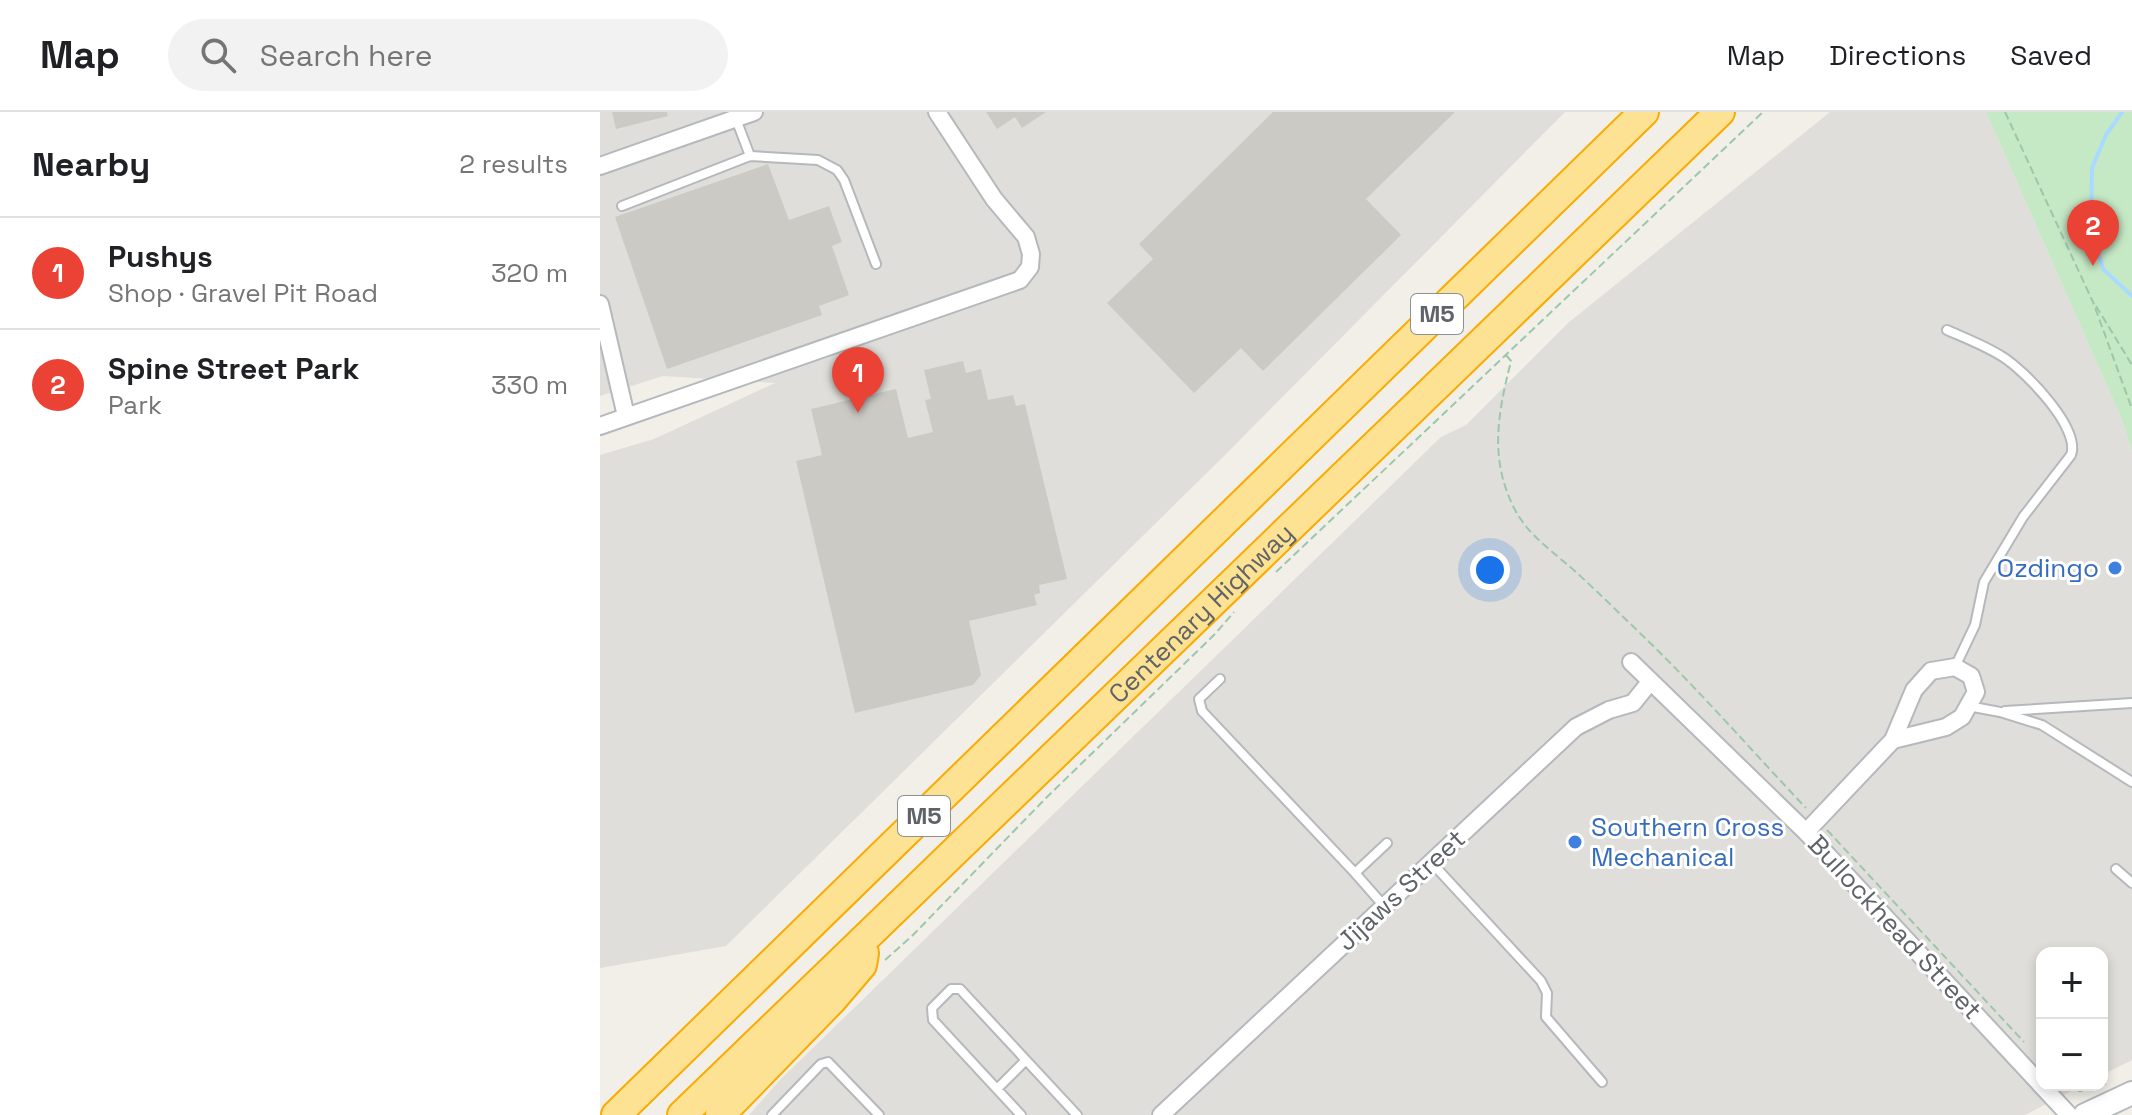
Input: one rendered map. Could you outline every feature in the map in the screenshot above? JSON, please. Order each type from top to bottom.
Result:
[{"type":"highway","name":"Centenary Highway","points":[[616,1115],[1644,112]]},
{"type":"highway","name":"Centenary Highway","points":[[682,1115],[1720,112]]},
{"type":"highway","points":[[720,1115],[800,1035],[862,965],[867,937]]},
{"type":"street","points":[[600,166],[754,112]]},
{"type":"street","points":[[600,426],[1020,280],[1030,267],[1031,254],[1026,237],[994,199],[937,112]]},
{"type":"street","points":[[600,304],[626,416]]},
{"type":"street","points":[[1631,662],[1650,682]]},
{"type":"street","points":[[1806,832],[1893,740],[1914,690],[1931,671],[1955,667],[1971,676],[1976,692],[1962,717],[1946,727],[1893,740]]},
{"type":"street","name":"Bullockhead Street","points":[[1650,682],[1806,832],[2069,1115]]},
{"type":"street","name":"Jijaws Street","points":[[1161,1115],[1576,727],[1609,710],[1633,703],[1650,682]]},
{"type":"street","points":[[2085,1115],[2125,1086]]},
{"type":"lane","points":[[736,119],[750,156]]},
{"type":"lane","points":[[622,206],[750,156],[818,160],[837,170],[844,180],[876,264]]},
{"type":"lane","points":[[1947,330],[2004,357],[2047,399],[2065,424],[2073,444],[2071,455],[2023,517],[1984,582],[1975,625],[1955,667]]},
{"type":"lane","points":[[1220,679],[1199,699],[1202,711],[1384,906]]},
{"type":"lane","points":[[2000,712],[2132,703]]},
{"type":"lane","points":[[1968,706],[2042,725],[2132,782]]},
{"type":"lane","points":[[1355,873],[1387,843]]},
{"type":"lane","points":[[1431,862],[1541,981],[1547,993],[1546,1017],[1602,1082]]},
{"type":"lane","points":[[2116,869],[2132,883]]},
{"type":"lane","points":[[1021,1115],[933,1020],[932,1008],[951,989],[960,989],[1077,1115]]},
{"type":"lane","points":[[997,1089],[1026,1060]]},
{"type":"lane","points":[[772,1115],[821,1064],[828,1062],[879,1115]]},
{"type":"path","points":[[1271,576],[1763,112]]},
{"type":"path","points":[[2005,112],[2093,302],[2132,409]]},
{"type":"path","points":[[2093,302],[2132,365]]},
{"type":"path","points":[[1506,354],[1511,361],[1501,400],[1497,438],[1501,473],[1515,509],[1530,532],[1575,571]]},
{"type":"path","points":[[884,961],[1238,608]]},
{"type":"shaded area","points":[[600,112],[1565,112],[1222,458],[726,946],[600,968],[600,455],[654,439],[775,383],[663,376],[600,396]]},
{"type":"shaded area","points":[[1830,112],[1986,112],[2122,420],[2132,451],[2132,1060],[2108,1072],[2108,947],[2036,947],[2036,1091],[2071,1091],[2025,1115],[749,1115],[780,1080],[1441,437],[1466,425],[1568,323]]},
{"type":"green space","points":[[1986,112],[2132,112],[2132,451],[2122,420]]},
{"type":"building","points":[[612,112],[667,112],[668,116],[616,129]]},
{"type":"building","points":[[986,112],[1046,112],[1022,128],[1015,117],[997,129]]},
{"type":"building","points":[[1273,112],[1455,112],[1366,199],[1401,235],[1263,371],[1241,348],[1194,393],[1107,303],[1153,259],[1139,244]]},
{"type":"building","points":[[768,164],[789,220],[829,206],[842,242],[832,246],[849,295],[819,306],[822,315],[667,369],[615,217]]},
{"type":"building","points":[[963,361],[966,373],[981,369],[988,400],[1013,395],[1016,406],[1025,404],[1067,579],[1039,585],[1040,593],[1034,595],[1037,605],[969,621],[981,675],[973,685],[855,713],[796,461],[822,455],[811,409],[896,389],[908,438],[933,432],[925,400],[931,399],[924,370]]},
{"type":"waterway","points":[[2122,112],[2106,135],[2092,168],[2091,224],[2103,269],[2132,296]]},
{"type":"place","name":"Spine Street Park","points":[[2093,266]]},
{"type":"place","name":"Pushys","points":[[858,413]]},
{"type":"place","name":"Ozdingo","points":[[2115,568]]},
{"type":"place","name":"Southern Cross Mechanical","points":[[1575,842]]}]
